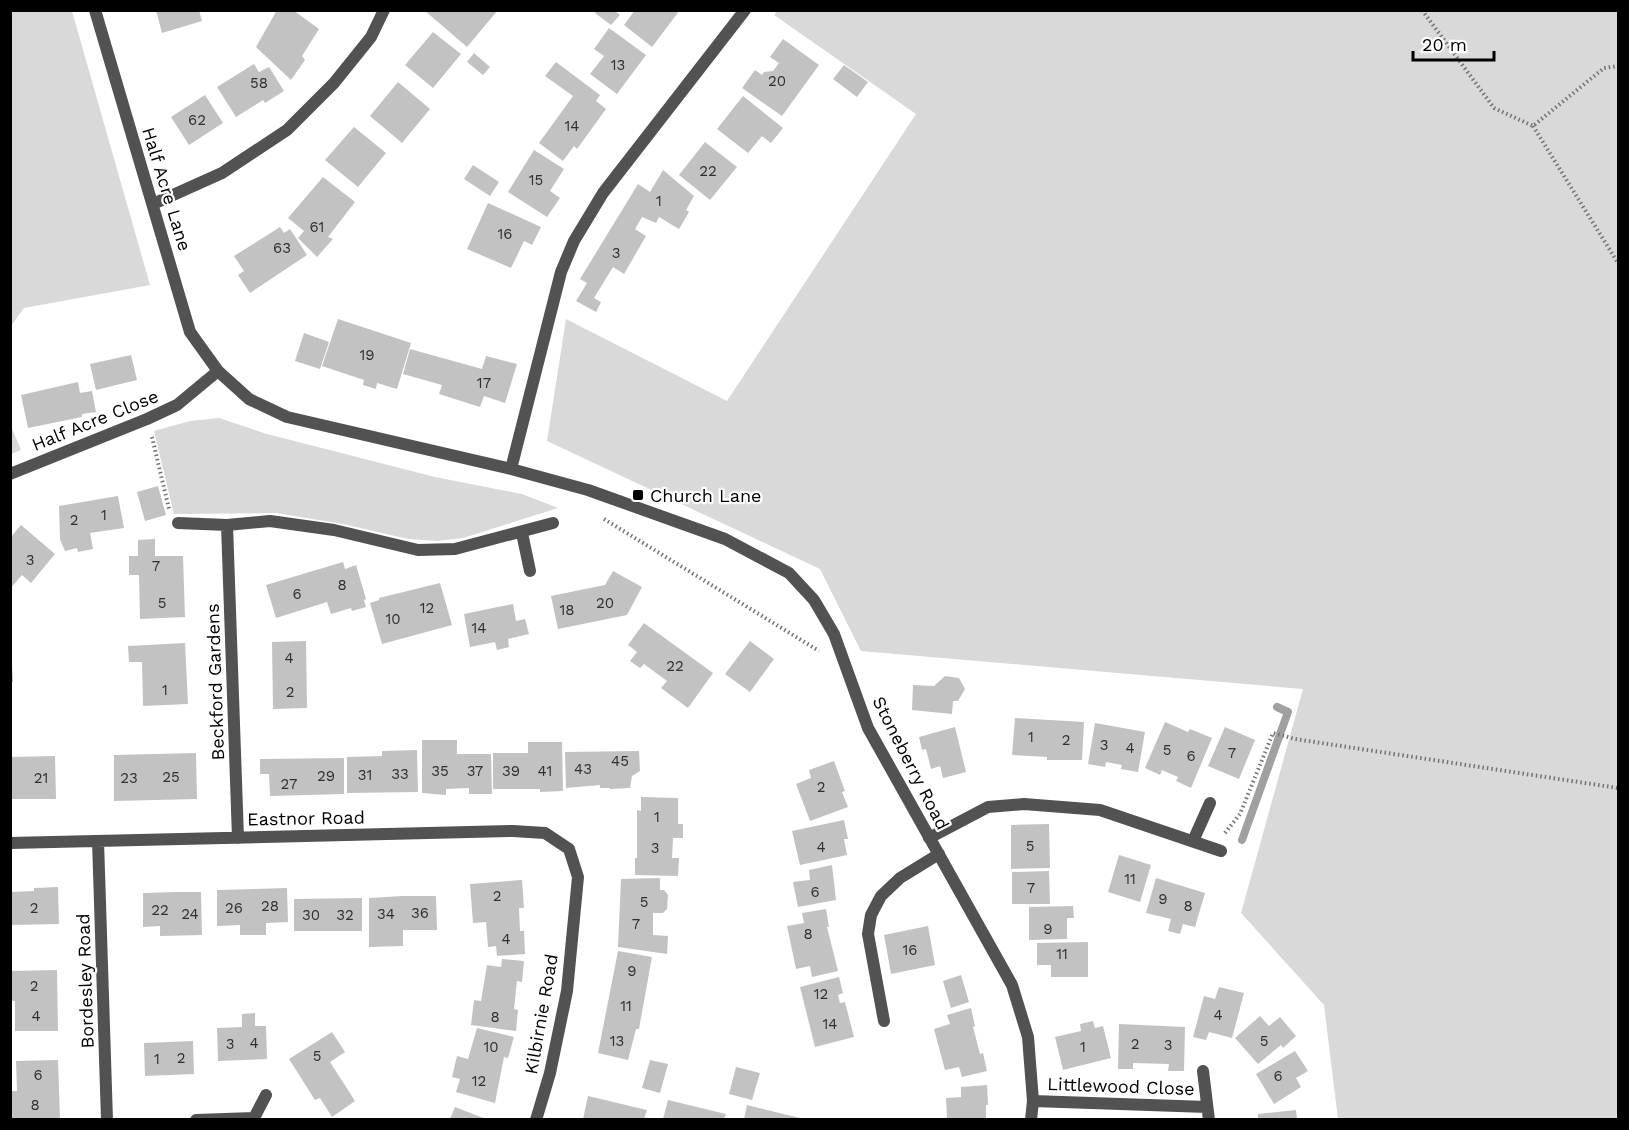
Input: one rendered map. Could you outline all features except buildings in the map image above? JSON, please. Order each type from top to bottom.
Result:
[{"type":"street","name":"Half Acre Lane","points":[[95,10],[190,332],[218,371]]},
{"type":"street","points":[[153,204],[222,173],[286,130],[334,83],[371,37],[384,10]]},
{"type":"street","points":[[218,371],[249,399],[287,417],[511,469],[561,272],[574,241],[603,193],[745,10]]},
{"type":"street","name":"Half Acre Close","points":[[10,474],[177,405],[218,371]]},
{"type":"street","name":"Stoneberry Road","points":[[511,469],[588,490],[725,539],[789,573],[814,600],[834,634],[868,728],[1012,985],[1028,1037],[1033,1101],[1031,1119]]},
{"type":"street","points":[[178,523],[227,525],[270,521],[334,530],[418,550],[455,549],[553,523]]},
{"type":"street","name":"Beckford Gardens","points":[[227,525],[238,838]]},
{"type":"street","points":[[522,532],[530,571]]},
{"type":"street","points":[[1194,841],[1210,803]]},
{"type":"street","points":[[929,838],[988,807],[1024,804],[1100,810],[1217,850]]},
{"type":"street","name":"Eastnor Road","points":[[10,843],[513,831],[545,834],[569,849],[578,877]]},
{"type":"street","name":"Bordesley Road","points":[[98,841],[107,1119]]},
{"type":"street","points":[[884,1021],[868,934],[871,915],[881,896],[900,878],[939,854]]},
{"type":"street","name":"Kilbirnie Road","points":[[536,1119],[550,1073],[567,991],[578,877]]},
{"type":"street","name":"Littlewood Close","points":[[1033,1101],[1208,1113],[1203,1071]]},
{"type":"street","points":[[196,1119],[254,1119],[266,1095]]},
{"type":"path","points":[[1422,10],[1494,108],[1533,126],[1618,263]]},
{"type":"path","points":[[1533,126],[1604,68],[1618,66]]},
{"type":"path","points":[[147,419],[170,514],[178,523]]},
{"type":"path","points":[[588,490],[596,514],[846,668]]},
{"type":"path","points":[[1217,850],[1240,814],[1273,733],[1618,788]]},
{"type":"shaded area","points":[[11,10],[72,11],[150,285],[24,308],[11,326]]},
{"type":"shaded area","points":[[778,10],[1618,11],[1618,1119],[1338,1119],[1324,1005],[1241,913],[1303,689],[861,651],[820,569],[547,441],[566,319],[727,401],[916,114],[774,15]]},
{"type":"shaded area","points":[[219,418],[267,434],[435,477],[522,494],[558,508],[463,538],[437,541],[408,539],[343,524],[276,513],[174,514],[154,431],[190,421]]},
{"type":"shaded area","points":[[11,426],[21,450],[10,454]]},
{"type":"waterway","points":[[1242,840],[1288,712],[1277,707]]},
{"type":"place","name":"Church Lane","points":[[638,495]]}]
